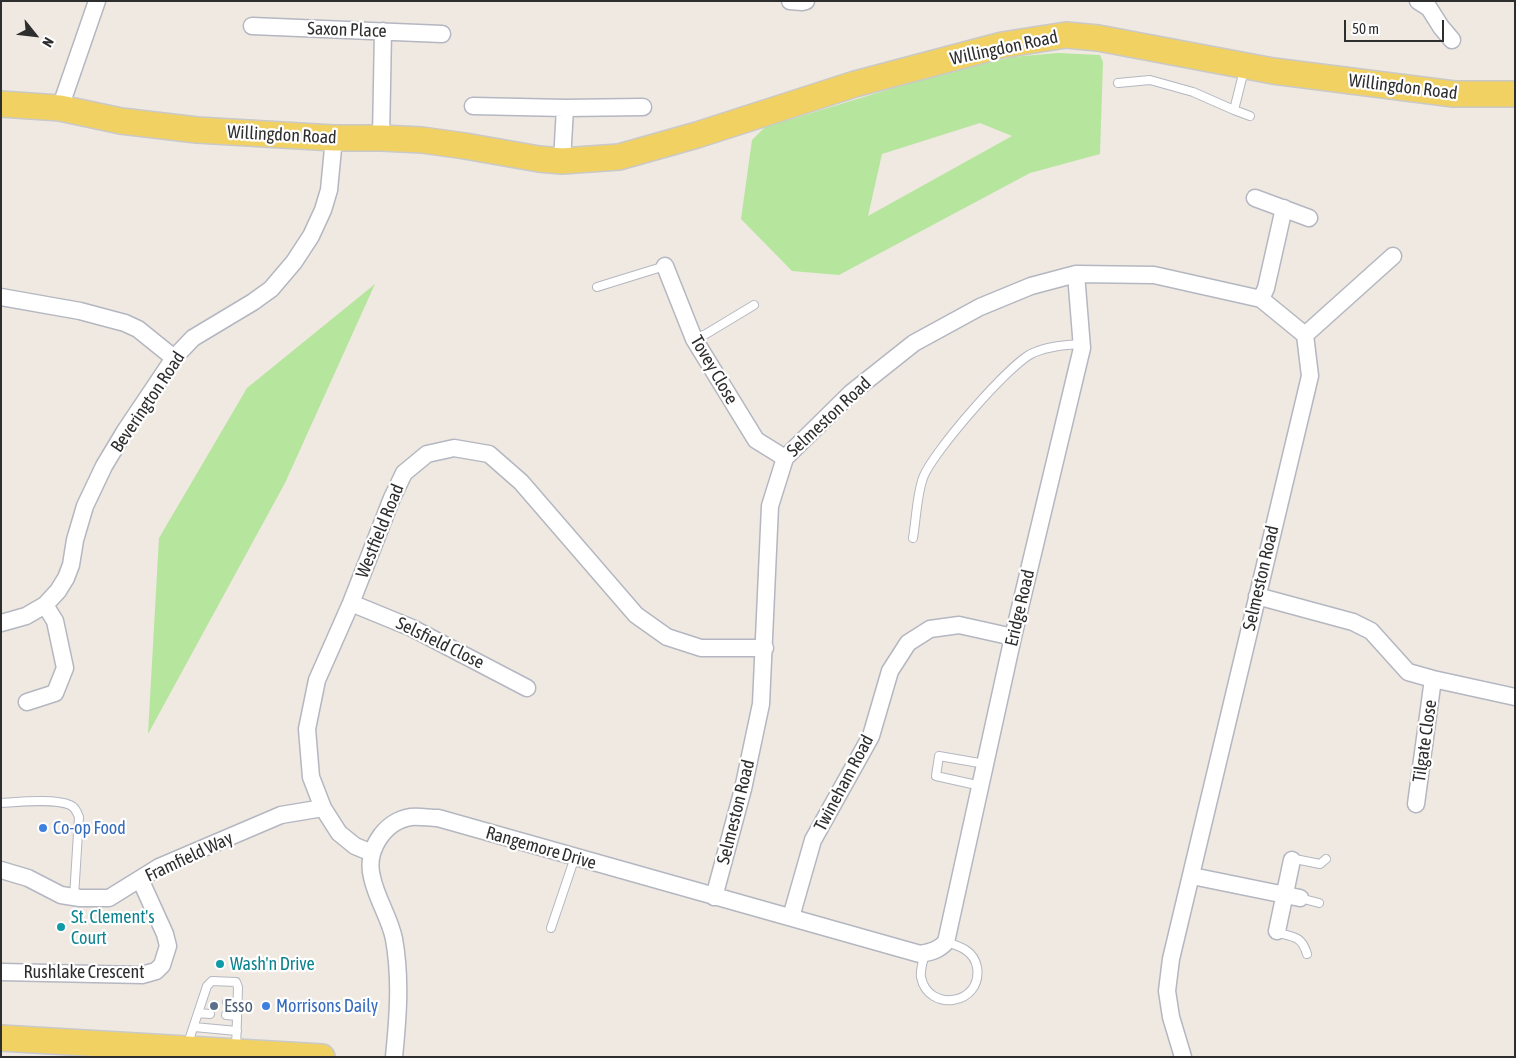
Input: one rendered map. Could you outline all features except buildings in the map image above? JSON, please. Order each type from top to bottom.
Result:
[{"type":"main road","name":"Willingdon Road","points":[[1,104],[60,108],[121,121],[188,129],[334,138],[422,140],[539,160],[562,161],[619,157],[697,135],[855,84],[1002,45],[1066,35],[1098,38],[1273,71],[1454,94],[1515,94]]},
{"type":"main road","points":[[1,1038],[191,1038],[236,1041],[322,1057]]},
{"type":"street","points":[[60,108],[97,1]]},
{"type":"street","points":[[790,1],[806,1]]},
{"type":"street","points":[[1418,1],[1429,8],[1452,40]]},
{"type":"street","name":"Saxon Place","points":[[252,26],[442,34]]},
{"type":"street","points":[[381,138],[383,31]]},
{"type":"street","points":[[473,106],[644,107]]},
{"type":"street","points":[[562,161],[565,108]]},
{"type":"street","name":"Beverington Road","points":[[1,623],[26,616],[45,605],[58,591],[71,565],[75,540],[85,506],[104,466],[174,358],[193,338],[253,302],[271,288],[294,262],[311,236],[323,210],[329,190],[334,138]]},
{"type":"street","points":[[1255,198],[1309,218]]},
{"type":"street","points":[[1261,299],[1266,288],[1284,208]]},
{"type":"street","points":[[1306,335],[1393,256]]},
{"type":"street","name":"Tovey Close","points":[[666,266],[694,339],[756,440],[784,458]]},
{"type":"street","name":"Selmeston Road","points":[[714,897],[743,789],[761,704],[770,506],[784,458],[851,394],[914,343],[980,308],[1031,286],[1076,274],[1154,275],[1261,299],[1306,335],[1310,376],[1171,959],[1167,991],[1171,1017],[1182,1057]]},
{"type":"street","name":"Eridge Road","points":[[946,942],[1013,637],[1082,348],[1076,274]]},
{"type":"street","points":[[1,297],[80,310],[125,323],[138,329],[174,358]]},
{"type":"street","name":"Westfield Road","points":[[372,853],[355,846],[340,833],[323,808],[312,778],[307,729],[318,680],[404,473],[427,454],[454,448],[489,454],[521,482],[636,615],[667,637],[701,648],[765,648]]},
{"type":"street","points":[[1257,596],[1353,622],[1371,631],[1408,672],[1515,697]]},
{"type":"street","name":"Selsfield Close","points":[[351,603],[412,628],[527,688]]},
{"type":"street","points":[[27,702],[55,693],[65,668],[55,621],[45,605]]},
{"type":"street","name":"Twineham Road","points":[[791,917],[813,840],[871,736],[890,671],[908,643],[930,629],[959,625],[1013,637]]},
{"type":"street","name":"Tilgate Close","points":[[1416,804],[1433,679]]},
{"type":"street","name":"Framfield Way","points":[[1,870],[28,878],[61,895],[109,898],[159,867],[281,815],[323,808]]},
{"type":"street","name":"Rangemore Drive","points":[[394,1057],[399,1009],[398,971],[394,936],[371,876],[370,864],[377,841],[385,831],[394,824],[412,817],[438,818],[714,897],[920,954],[925,953]]},
{"type":"street","points":[[1277,931],[1292,897],[1292,860]]},
{"type":"street","points":[[1192,876],[1292,897]]},
{"type":"street","name":"Rushlake Crescent","points":[[1,972],[142,975],[156,971],[162,965],[168,946],[165,934],[140,879]]},
{"type":"street","points":[[925,953],[941,948],[946,942]]},
{"type":"lane","points":[[1234,110],[1244,65]]},
{"type":"lane","points":[[1118,83],[1150,80],[1192,92],[1250,116]]},
{"type":"lane","points":[[597,288],[666,266]]},
{"type":"lane","points":[[694,339],[706,334],[754,305]]},
{"type":"lane","points":[[913,538],[922,479],[928,467],[949,438],[1005,374],[1031,353],[1052,346],[1082,344]]},
{"type":"lane","points":[[981,786],[936,776],[939,756],[986,764]]},
{"type":"lane","points":[[1,803],[57,802],[70,805],[76,809],[79,817],[74,897]]},
{"type":"lane","points":[[551,928],[575,857]]},
{"type":"lane","points":[[1292,860],[1320,864],[1326,858]]},
{"type":"lane","points":[[1292,897],[1319,903]]},
{"type":"lane","points":[[1277,931],[1299,939],[1305,946],[1307,954]]},
{"type":"lane","points":[[925,953],[921,965],[921,975],[924,985],[932,995],[949,1000],[965,996],[972,989],[976,980],[978,972],[976,963],[968,950],[959,945],[946,942]]},
{"type":"lane","points":[[191,1038],[207,986],[212,981],[236,982],[238,987],[236,1041]]},
{"type":"lane","points":[[202,1000],[212,1001]]},
{"type":"lane","points":[[227,1002],[238,1002]]},
{"type":"lane","points":[[198,1013],[210,1014]]},
{"type":"lane","points":[[226,1015],[237,1016]]},
{"type":"green space","points":[[1058,53],[1100,55],[1103,62],[1100,154],[1030,173],[839,275],[792,271],[741,219],[752,140],[765,127],[933,76],[1012,57]],"holes":[[[980,123],[1012,136],[868,216],[882,154]]]},
{"type":"green space","points":[[375,284],[285,483],[148,734],[159,538],[247,388]]},
{"type":"place","name":"Co-op Food","points":[[43,828]]},
{"type":"place","name":"St. Clement's Court","points":[[61,927]]},
{"type":"place","name":"Wash'n Drive","points":[[220,964]]},
{"type":"place","name":"Esso","points":[[214,1006]]},
{"type":"place","name":"Morrisons Daily","points":[[266,1006]]}]
